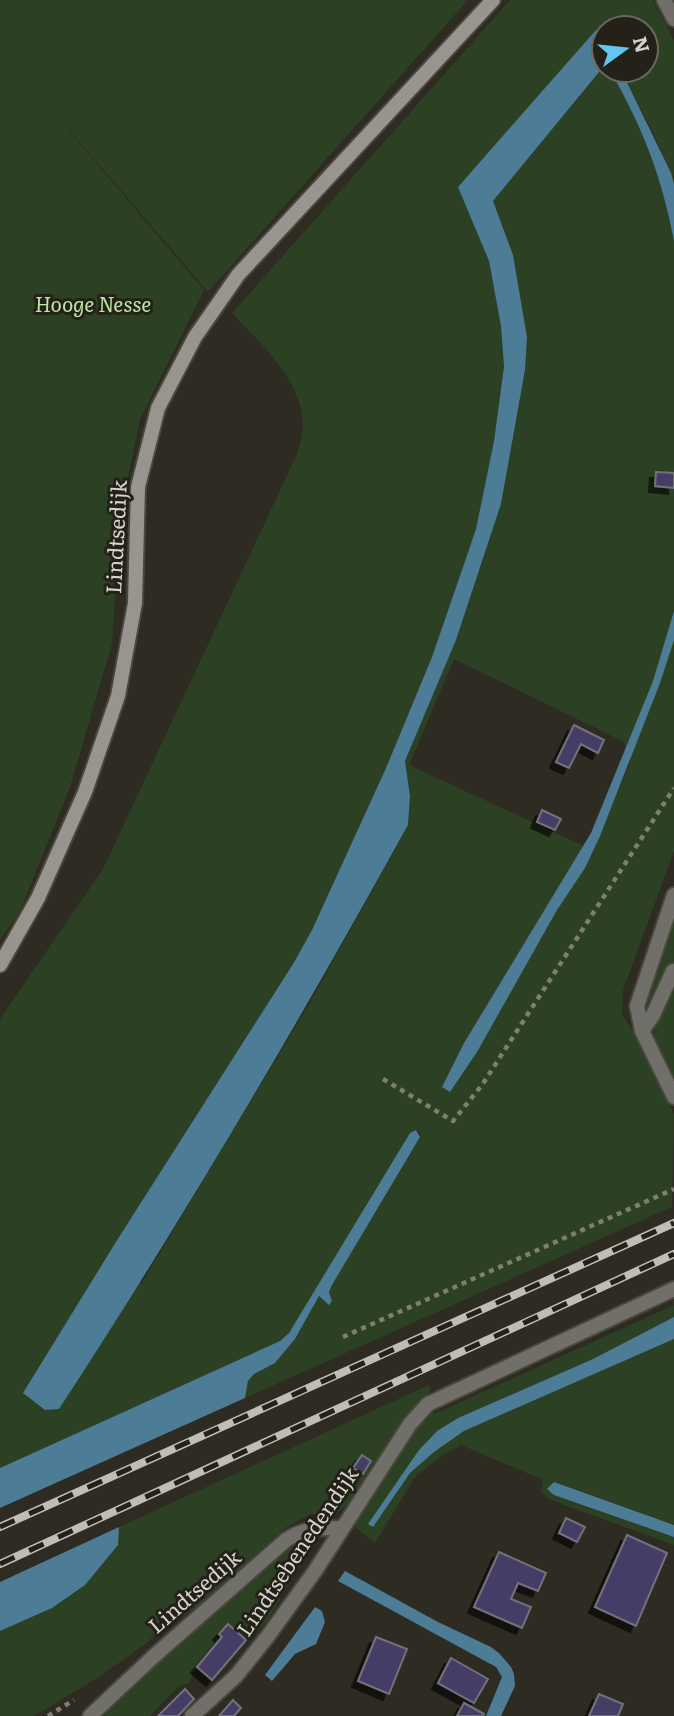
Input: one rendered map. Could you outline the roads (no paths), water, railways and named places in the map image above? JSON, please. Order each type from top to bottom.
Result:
[{"type":"street","name":"Lindtsedijk","points":[[0,965],[38,898],[70,827],[118,696],[135,603],[138,487],[158,408],[195,337],[238,275],[493,0]]},
{"type":"street","points":[[664,0],[674,19]]},
{"type":"street","points":[[674,895],[637,1006],[642,1031],[674,1097]]},
{"type":"street","points":[[642,1031],[653,1015],[673,971]]},
{"type":"street","name":"Lindtsebenedendijk","points":[[192,1716],[236,1676],[268,1636],[309,1579],[410,1424],[428,1404],[674,1289]]},
{"type":"street","name":"Lindtsedijk","points":[[90,1716],[286,1540],[314,1527],[341,1528]]},
{"type":"water","points":[[590,37],[590,83],[493,201],[513,255],[527,337],[525,370],[501,504],[456,640],[405,761],[410,796],[408,825],[282,1047],[150,1266],[59,1409],[45,1410],[23,1393],[312,930],[386,768],[432,657],[476,529],[494,441],[504,367],[501,326],[489,261],[458,187]]},
{"type":"water","points":[[617,84],[628,84],[671,173],[674,184],[674,241],[650,152]]},
{"type":"water","points":[[674,611],[674,640],[660,683],[600,836],[585,868],[557,910],[477,1052],[450,1092],[442,1087],[464,1043],[591,833],[653,681]]},
{"type":"water","points":[[416,1130],[420,1137],[332,1285],[329,1292],[332,1301],[329,1305],[319,1296],[295,1339],[275,1363],[254,1374],[248,1381],[245,1398],[0,1508],[0,1468],[280,1341],[289,1333],[410,1133]]},
{"type":"water","points":[[674,1317],[674,1339],[464,1431],[410,1473],[373,1527],[368,1524],[419,1450],[437,1431],[458,1418],[593,1359]]},
{"type":"water","points":[[554,1482],[674,1525],[674,1537],[554,1495],[547,1489]]},
{"type":"water","points":[[119,1527],[118,1545],[85,1585],[52,1608],[0,1631],[0,1582]]},
{"type":"water","points":[[345,1571],[499,1653],[511,1667],[515,1686],[501,1716],[486,1716],[502,1677],[496,1667],[338,1581]]},
{"type":"water","points":[[315,1607],[322,1611],[325,1622],[316,1644],[295,1654],[272,1681],[265,1675]]},
{"type":"railway","points":[[0,1527],[674,1223]]},
{"type":"railway","points":[[0,1564],[674,1254]]},
{"type":"park label","name":"Hooge Nesse","points":[[93,305]]}]
